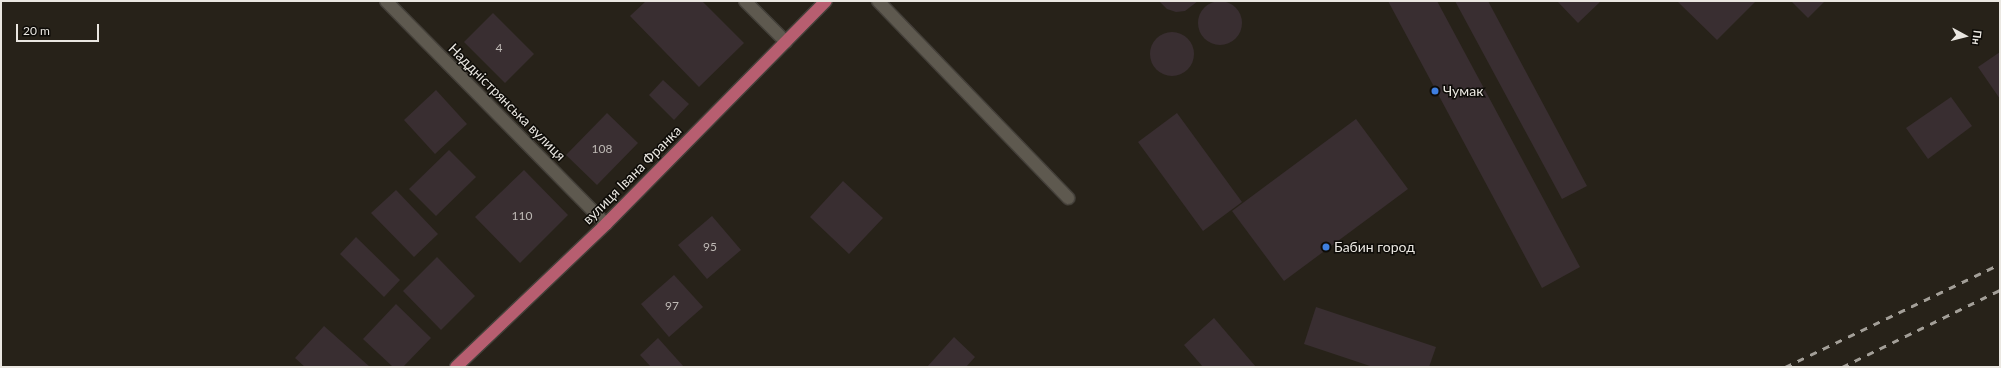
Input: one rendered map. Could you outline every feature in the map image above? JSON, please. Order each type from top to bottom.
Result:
[{"type":"main road","name":"вулиця Івана Франка","points":[[456,367],[606,224],[826,1]]},
{"type":"street","name":"Наддністрянська вулиця","points":[[386,1],[606,224]]},
{"type":"street","points":[[745,1],[786,42]]},
{"type":"street","points":[[878,1],[1068,198]]},
{"type":"building","points":[[646,1],[702,1],[744,43],[699,87],[630,16]]},
{"type":"building","points":[[1159,1],[1198,1],[1185,11],[1176,12],[1167,9]]},
{"type":"building","points":[[1216,1],[1224,1],[1229,2],[1236,7],[1241,14],[1241,32],[1236,39],[1229,44],[1216,45],[1208,42],[1201,35],[1198,27],[1198,19],[1201,11],[1208,4]]},
{"type":"building","points":[[1388,1],[1437,1],[1580,267],[1542,288]]},
{"type":"building","points":[[1455,1],[1488,1],[1587,186],[1562,199]]},
{"type":"building","points":[[1557,1],[1601,1],[1578,23]]},
{"type":"building","points":[[1677,1],[1756,1],[1717,40]]},
{"type":"building","points":[[1791,1],[1825,1],[1808,18]]},
{"type":"building","points":[[493,13],[534,54],[505,83],[464,42]]},
{"type":"building","points":[[1168,32],[1176,32],[1181,33],[1188,38],[1193,45],[1193,63],[1188,70],[1181,75],[1168,76],[1160,73],[1153,66],[1150,58],[1150,50],[1153,42],[1160,35]]},
{"type":"building","points":[[2000,52],[2000,99],[1978,67]]},
{"type":"building","points":[[663,80],[689,104],[674,120],[649,95]]},
{"type":"building","points":[[436,90],[467,124],[435,154],[404,120]]},
{"type":"building","points":[[1951,97],[1972,126],[1928,159],[1906,128]]},
{"type":"building","points":[[607,113],[638,143],[597,185],[566,155]]},
{"type":"building","points":[[1177,113],[1242,202],[1203,231],[1138,142]]},
{"type":"building","points":[[1356,119],[1408,189],[1284,281],[1232,211]]},
{"type":"building","points":[[449,150],[476,177],[436,216],[409,189]]},
{"type":"building","points":[[524,170],[568,215],[520,263],[475,217]]},
{"type":"building","points":[[843,181],[883,218],[849,254],[810,217]]},
{"type":"building","points":[[396,190],[438,234],[414,257],[371,213]]},
{"type":"building","points":[[712,216],[741,250],[707,279],[678,245]]},
{"type":"building","points":[[356,237],[400,280],[384,297],[340,254]]},
{"type":"building","points":[[437,257],[475,296],[441,330],[403,291]]},
{"type":"building","points":[[674,275],[703,307],[669,337],[641,304]]},
{"type":"building","points":[[396,304],[431,338],[403,367],[393,367],[363,339]]},
{"type":"building","points":[[1316,307],[1436,347],[1429,367],[1373,367],[1304,344]]},
{"type":"building","points":[[1214,318],[1256,367],[1203,367],[1184,345]]},
{"type":"building","points":[[324,326],[370,367],[305,367],[295,358]]},
{"type":"building","points":[[954,337],[975,357],[966,367],[927,367]]},
{"type":"building","points":[[658,338],[684,367],[651,367],[640,355]]},
{"type":"railway","points":[[1785,367],[2000,264]]},
{"type":"railway","points":[[1842,367],[2000,290]]},
{"type":"place","name":"Чумак","points":[[1435,91]]},
{"type":"place","name":"Бабин город","points":[[1326,247]]}]
